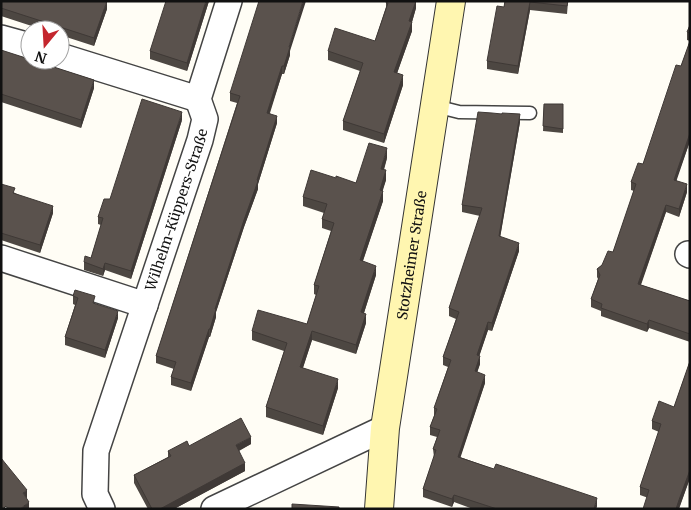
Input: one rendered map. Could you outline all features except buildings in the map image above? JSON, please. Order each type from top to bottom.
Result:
[{"type":"street","points":[[70,59],[198,99],[229,1]]},
{"type":"street","name":"Stotzheimer Straße","points":[[379,509],[385,428],[451,1]]},
{"type":"street","points":[[1,38],[20,43]]},
{"type":"street","name":"Wilhelm-Küppers-Straße","points":[[102,509],[95,494],[96,451],[205,119],[198,99]]},
{"type":"street","name":"Wilhelm-Küppers-Straße","points":[[1,258],[145,305]]},
{"type":"street","points":[[214,509],[385,428]]},
{"type":"lane","points":[[434,106],[459,112],[530,113]]}]
